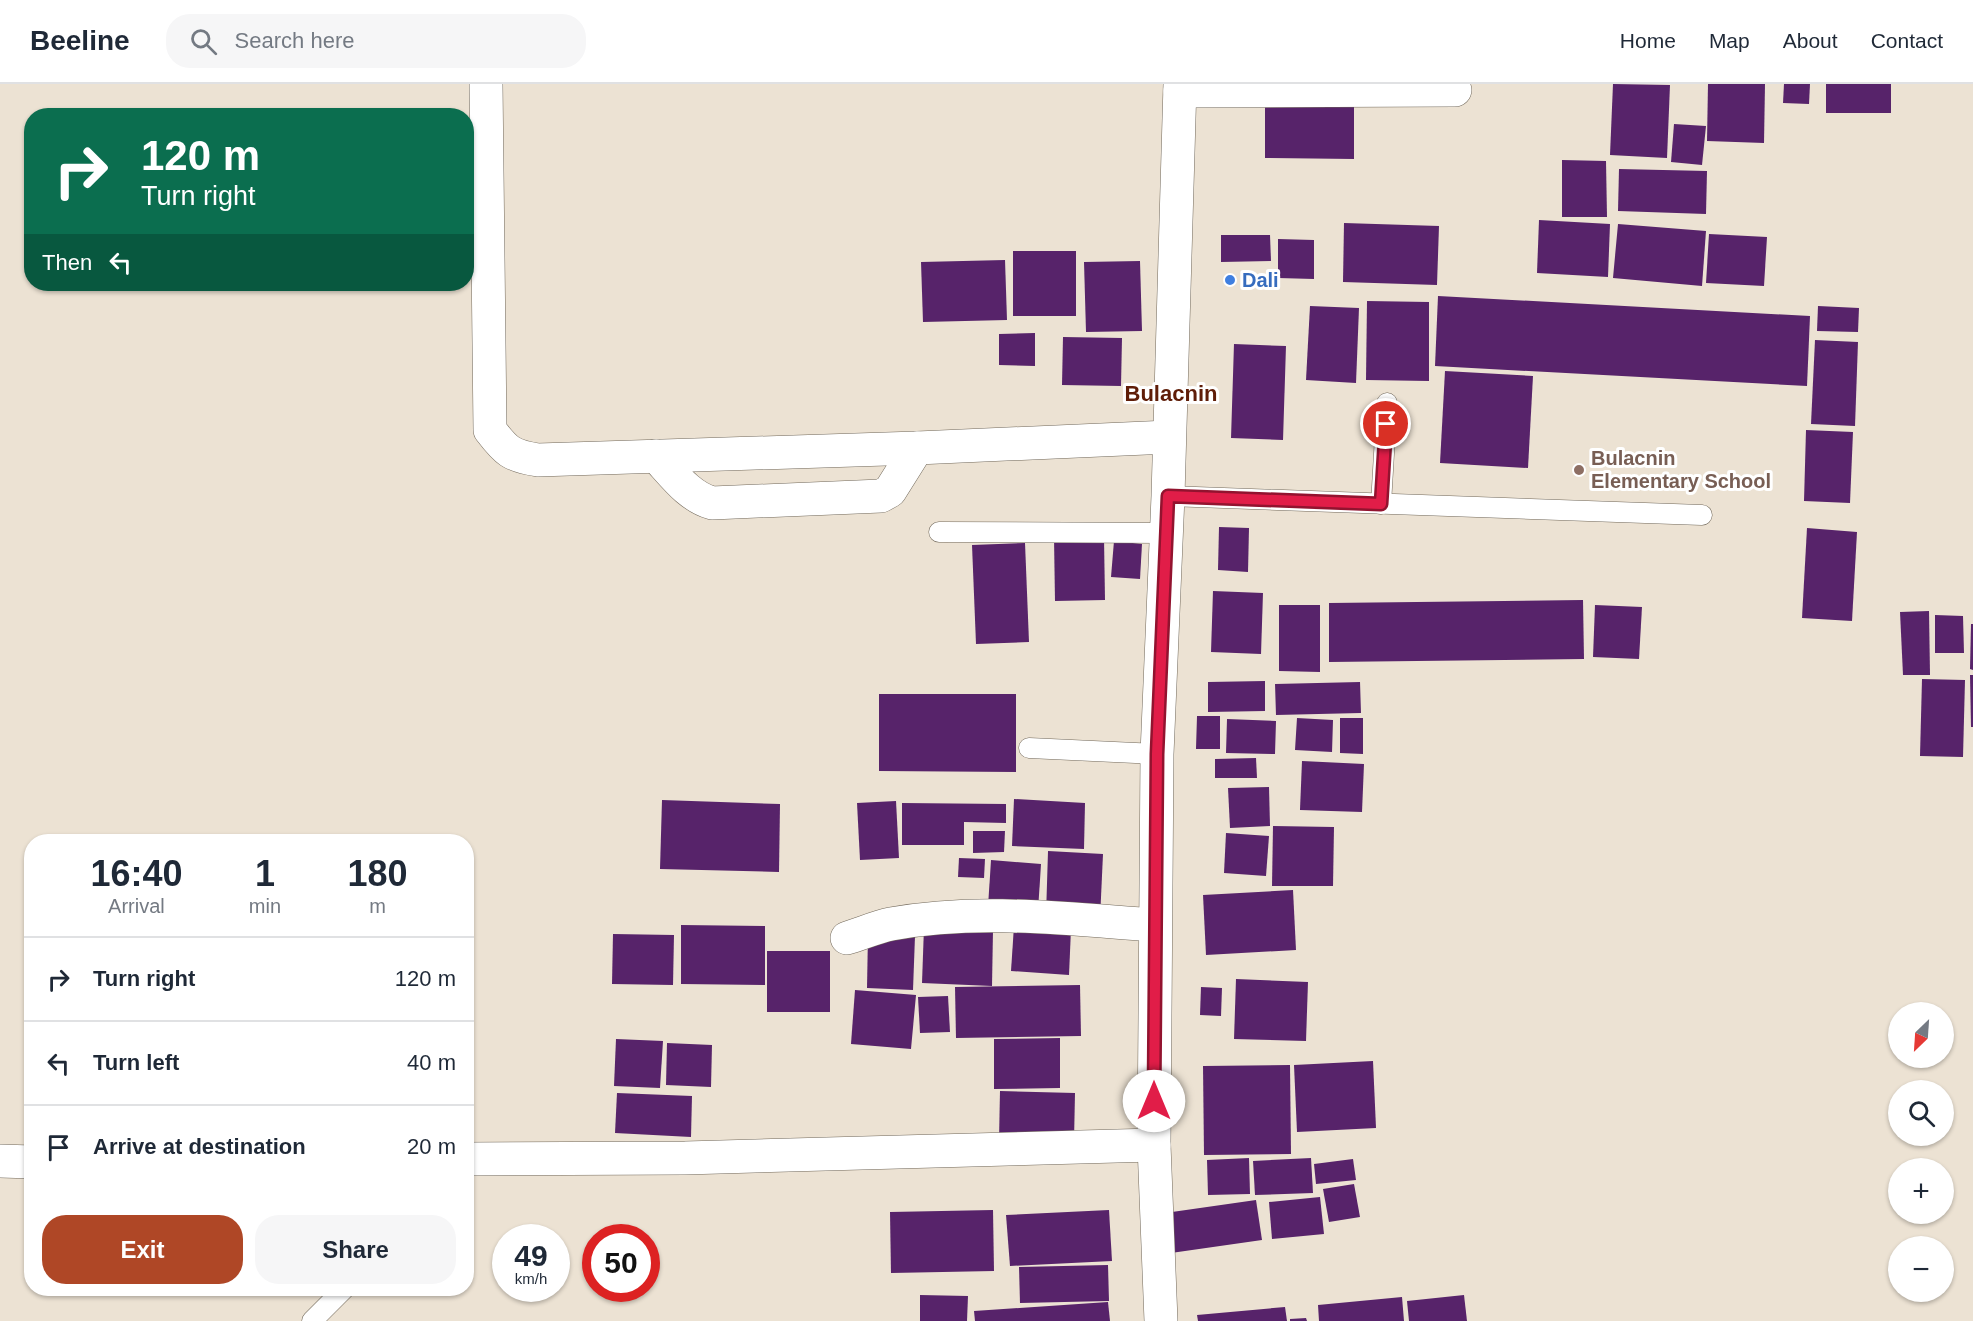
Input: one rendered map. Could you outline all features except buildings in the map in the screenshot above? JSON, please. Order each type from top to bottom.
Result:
[{"type":"street","points":[[486,84],[490,430],[504,449],[521,457],[538,460],[917,448],[1169,437]]},
{"type":"street","points":[[1161,1321],[1154,1145],[1154,925],[1157,754],[1168,496],[1180,88],[1455,90]]},
{"type":"street","points":[[656,456],[690,493],[702,501],[712,503],[881,496],[890,490],[917,448]]},
{"type":"street","points":[[847,938],[889,925],[974,916],[1036,917],[1154,925]]},
{"type":"street","points":[[474,1160],[685,1158],[1154,1145]]},
{"type":"street","points":[[0,1161],[24,1162]]},
{"type":"lane","points":[[1381,504],[1387,403]]},
{"type":"lane","points":[[1168,496],[1702,515]]},
{"type":"lane","points":[[939,532],[1166,533]]},
{"type":"lane","points":[[1029,748],[1157,754]]},
{"type":"lane","points":[[312,1321],[337,1296]]},
{"type":"place","name":"Dali","points":[[1230,280]]},
{"type":"place","name":"Bulacnin Elementary School","points":[[1579,470]]},
{"type":"district","name":"Bulacnin","points":[[1171,393]]},
{"type":"route","points":[[1154,1101],[1157,754],[1168,496],[1381,504],[1386,424]]}]
